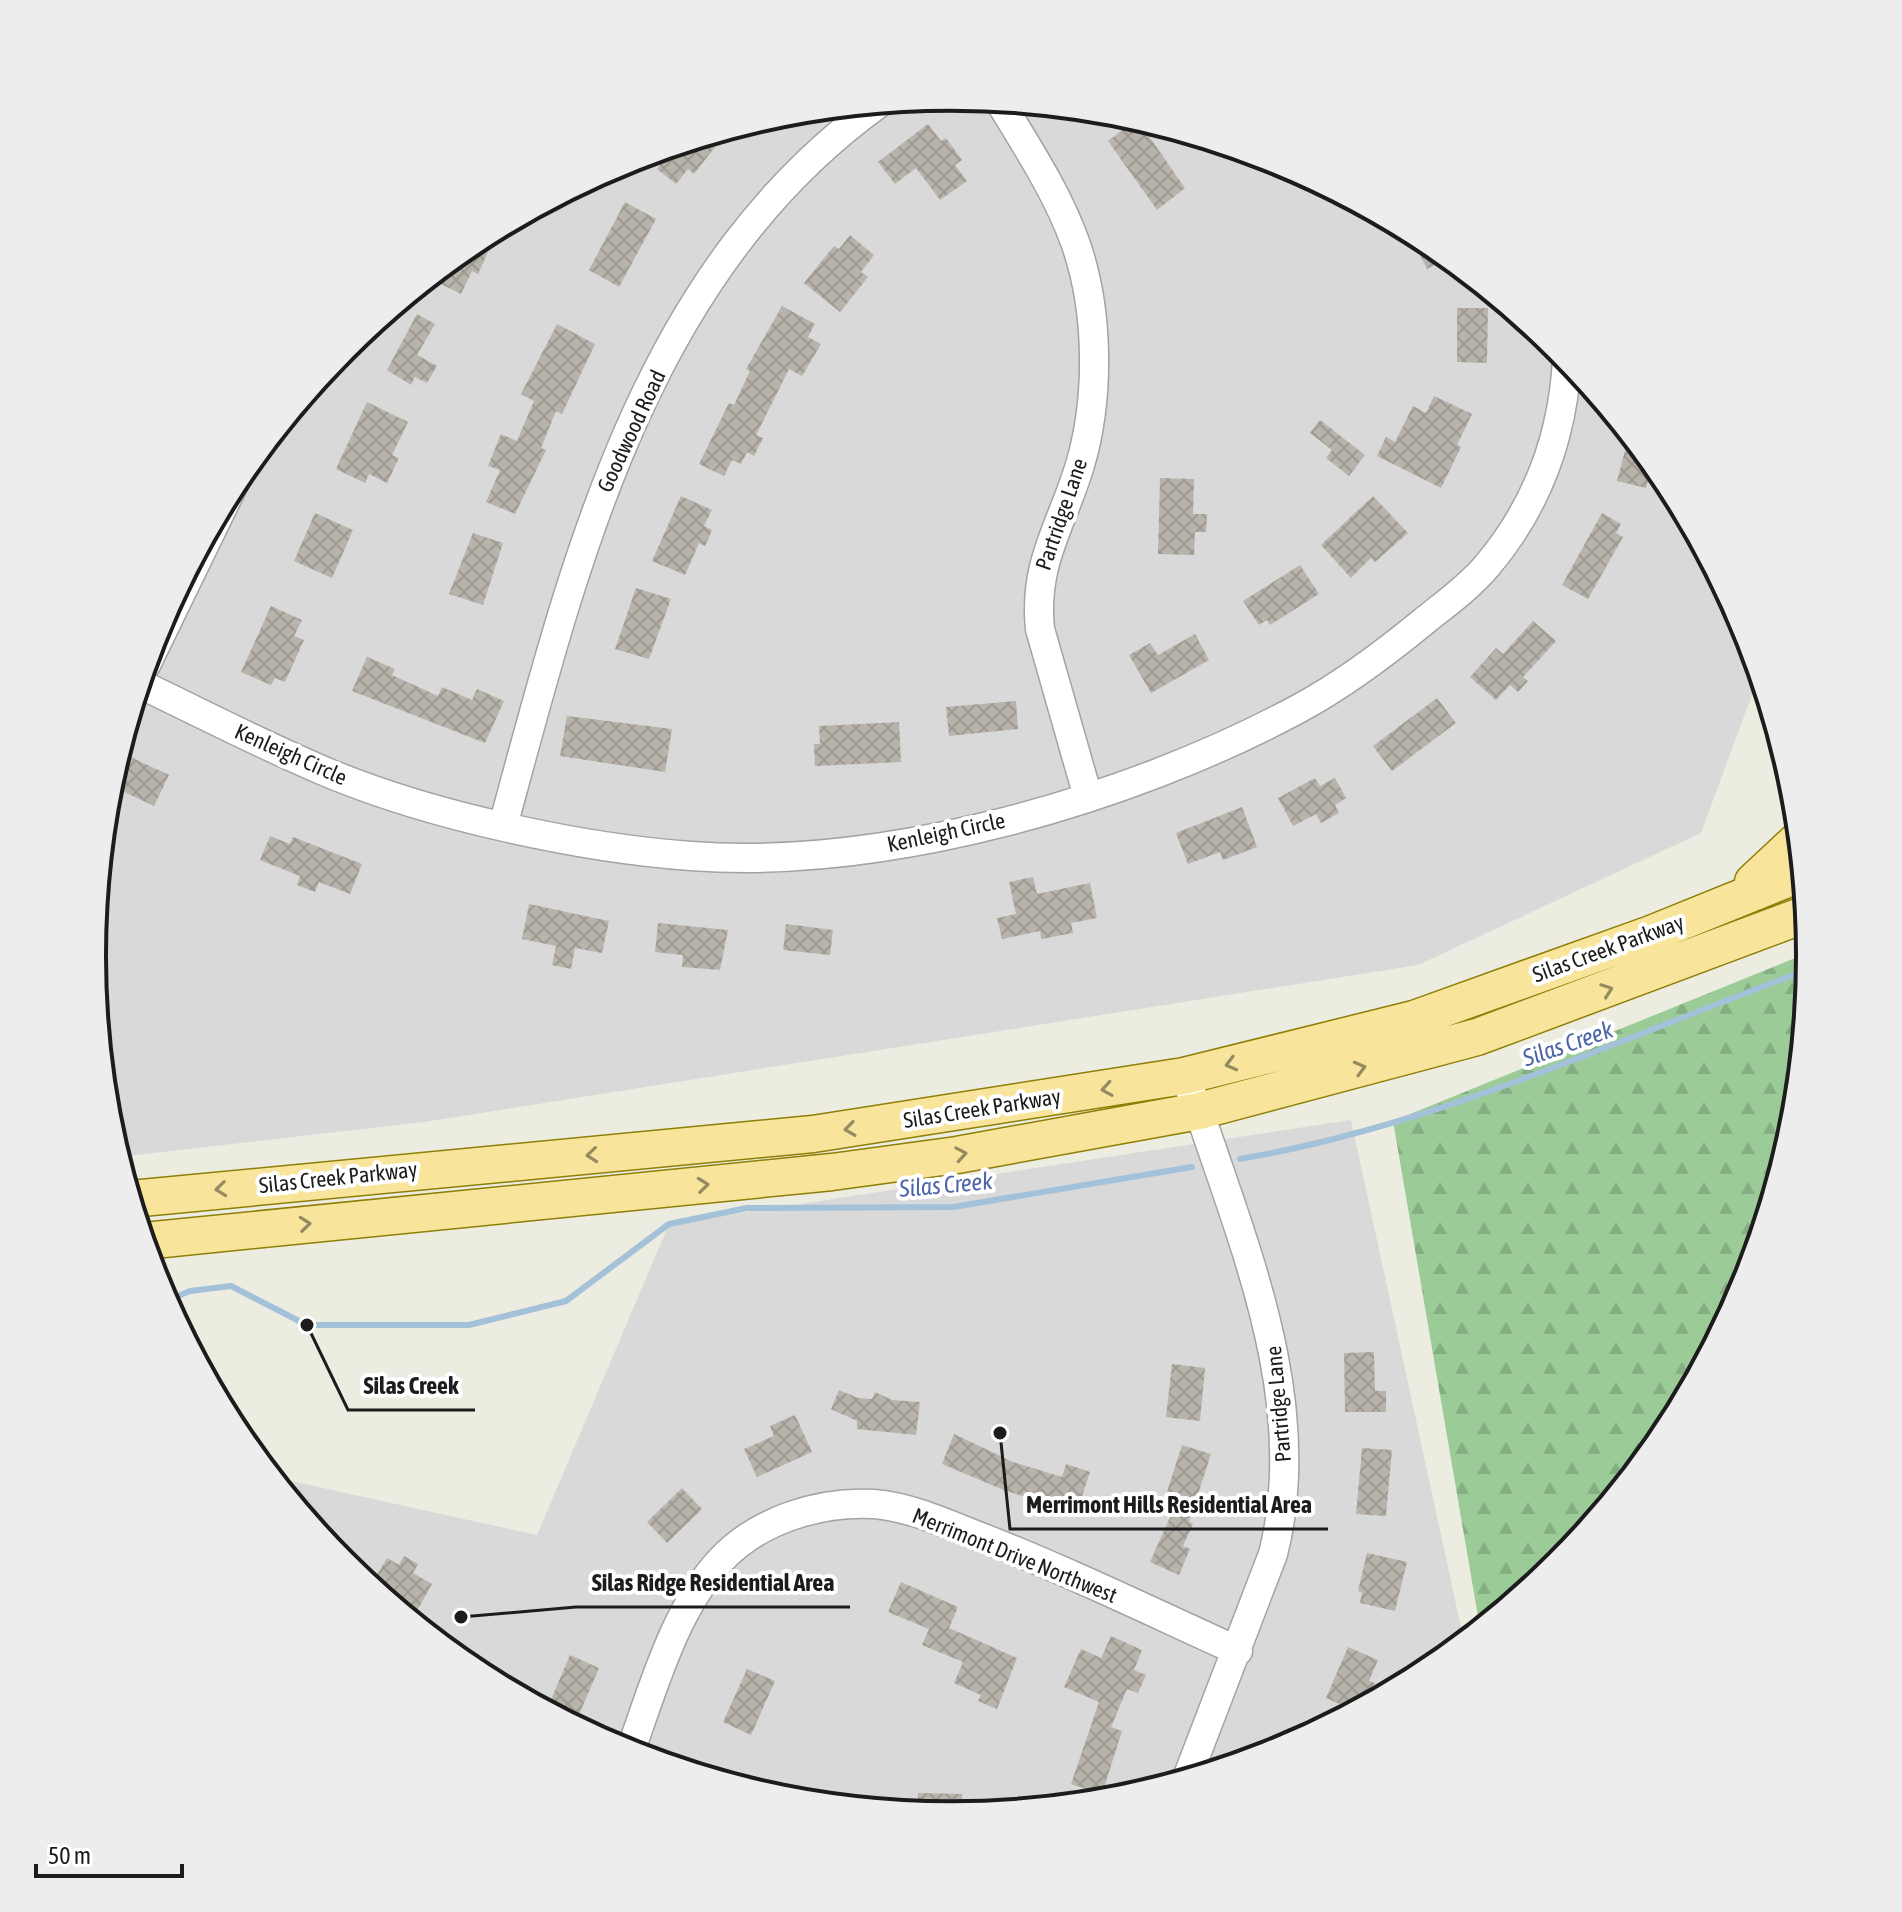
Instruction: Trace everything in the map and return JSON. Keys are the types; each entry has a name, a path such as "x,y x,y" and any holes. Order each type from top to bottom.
{"main road":[{"path":"1727,903 1789,851"},
{"name":"Silas Creek Parkway","path":"142,1198 813,1134 1184,1076 1414,1019 1591,957 1792,877"},
{"name":"Silas Creek Parkway","path":"155,1240 832,1172 957,1155 1199,1111 1477,1037 1795,918"}],"street":[{"name":"Partridge Lane","path":"1007,113 1035,160 1074,240 1085,274 1090,308 1093,362 1086,442 1046,553 1037,604 1040,629 1088,797"},
{"name":"Goodwood Road","path":"503,826 575,569 598,502 673,340 729,249 768,200 816,152 862,116"},
{"name":"Kenleigh Circle","path":"150,689 331,774 389,795 503,826 688,856 795,857 970,829 1088,797 1183,761 1301,708 1384,653 1466,587 1507,540 1546,470 1566,393 1566,377"},
{"name":"Partridge Lane","path":"1184,1076 1199,1111 1258,1288 1276,1360 1284,1484 1282,1520 1273,1554 1192,1765"},
{"name":"Merrimont Drive Northwest","path":"635,1740 677,1631 718,1563 761,1528 820,1509 875,1504 942,1522 1017,1551 1238,1651"}],"shaded area":[{"path":"951,111 1006,113 1116,127 1170,140 1274,175 1325,198 1374,224 1465,286 1549,358 1586,399 1654,487 1683,534 1709,582 1751,684 1753,692 1701,833 1418,965 424,1122 130,1156 113,1066 106,956 113,846 135,737 170,633 219,533 281,442 353,358 437,286 482,253 577,198 679,156 786,127 841,118"},
{"path":"1351,1120 1461,1629 1373,1688 1274,1737 1170,1772 1061,1794 951,1801 841,1794 786,1785 679,1756 577,1714 528,1688 437,1626 353,1554 290,1481 537,1535 669,1224"}],"green space":[{"path":"1796,958 1789,1066 1780,1121 1751,1228 1709,1330 1683,1379 1621,1470 1549,1554 1478,1616 1393,1121"}],"building":[{"path":"928,124 941,141 946,138 962,160 955,165 967,181 940,200 916,168 895,184 878,162"},
{"path":"1124,129 1148,135 1185,188 1157,210 1108,141"},
{"path":"715,147 694,174 688,169 676,184 657,169 662,162"},
{"path":"625,202 656,219 619,287 589,270"},
{"path":"850,235 874,255 861,272 868,277 840,312 804,283 834,246 839,249"},
{"path":"488,252 478,274 472,271 461,294 440,284 482,253"},
{"path":"1419,252 1436,264 1427,269"},
{"path":"782,306 815,324 808,337 821,344 802,376 789,369 756,435 763,438 754,456 747,452 741,464 732,460 724,476 699,464 729,403 734,405 750,371 746,369"},
{"path":"1457,308 1488,308 1487,363 1457,362"},
{"path":"417,314 435,324 417,355 437,366 427,383 415,377 411,385 387,370"},
{"path":"557,324 595,344 562,414 556,411 541,448 546,450 515,514 486,502 500,470 488,466 501,434 517,441 534,401 521,394"},
{"path":"1434,396 1472,414 1457,445 1461,447 1441,488 1377,456 1386,437 1395,442 1413,406 1426,413"},
{"path":"367,402 408,422 392,455 399,458 387,483 369,474 365,483 336,469"},
{"path":"1320,420 1365,455 1349,476 1326,458 1332,450 1310,433"},
{"path":"1626,448 1648,479 1646,488 1617,481"},
{"path":"1160,478 1194,479 1193,514 1207,514 1206,532 1195,532 1194,555 1158,554"},
{"path":"681,496 712,510 704,526 712,530 705,546 699,543 685,575 652,561"},
{"path":"1373,496 1408,533 1375,562 1371,558 1351,578 1321,545"},
{"path":"315,513 353,530 332,578 294,561"},
{"path":"1602,513 1621,524 1616,533 1623,537 1588,599 1562,585"},
{"path":"473,533 503,543 483,605 449,594"},
{"path":"1300,565 1319,594 1270,625 1267,620 1259,625 1243,601"},
{"path":"636,588 671,599 649,659 615,649"},
{"path":"271,606 302,620 294,636 304,640 285,682 275,678 271,685 241,672"},
{"path":"1533,621 1556,641 1523,677 1528,681 1518,692 1510,685 1496,700 1470,677 1496,648 1503,654"},
{"path":"1195,634 1209,660 1151,693 1129,655 1150,643 1158,655"},
{"path":"367,657 395,669 392,675 438,696 442,687 472,700 477,689 504,701 485,743 352,691"},
{"path":"1437,698 1456,723 1392,771 1373,746"},
{"path":"1016,701 1018,729 949,736 946,707"},
{"path":"567,716 672,729 665,772 560,756"},
{"path":"899,722 901,762 815,766 814,744 820,744 819,726"},
{"path":"130,757 169,775 154,806 122,791"},
{"path":"1315,778 1320,786 1335,778 1346,798 1335,805 1339,813 1321,823 1316,814 1293,826 1278,798"},
{"path":"1242,807 1257,847 1223,860 1220,852 1188,864 1176,833"},
{"path":"270,836 290,844 293,837 362,864 350,894 319,882 315,892 297,885 300,876 260,860"},
{"path":"1033,877 1037,894 1090,883 1097,918 1071,923 1073,933 1041,939 1040,931 1002,939 997,918 1016,914 1009,882"},
{"path":"529,904 609,921 602,953 575,948 571,969 552,965 556,946 522,939"},
{"path":"658,923 728,930 720,970 682,967 683,955 655,952"},
{"path":"786,924 833,930 830,955 783,950"},
{"path":"1374,1352 1375,1391 1386,1391 1386,1412 1345,1412 1344,1353"},
{"path":"1172,1364 1205,1368 1200,1421 1166,1417"},
{"path":"839,1390 858,1398 872,1399 875,1392 892,1400 920,1402 916,1435 857,1429 857,1421 831,1409"},
{"path":"795,1415 812,1452 757,1477 744,1449 774,1436 770,1426"},
{"path":"954,1434 1013,1462 1062,1477 1066,1464 1090,1472 1076,1514 1004,1490 942,1464"},
{"path":"1182,1445 1211,1454 1189,1522 1193,1524 1183,1546 1190,1549 1179,1575 1150,1562 1177,1502 1165,1498"},
{"path":"1362,1448 1392,1450 1386,1516 1356,1514"},
{"path":"682,1488 702,1509 667,1543 647,1522"},
{"path":"1367,1553 1407,1562 1395,1611 1360,1603 1362,1592 1358,1591"},
{"path":"404,1556 418,1564 413,1573 432,1584 417,1610 377,1575 387,1558 399,1565"},
{"path":"901,1582 958,1607 949,1628 1017,1658 997,1709 978,1701 981,1695 954,1683 963,1662 922,1645 929,1629 888,1612"},
{"path":"1111,1636 1142,1650 1134,1670 1146,1675 1138,1693 1127,1689 1111,1727 1122,1731 1104,1787 1088,1790 1071,1784 1099,1702 1064,1687 1081,1649 1101,1658"},
{"path":"1348,1647 1378,1660 1369,1681 1375,1683 1373,1688 1342,1705 1326,1698"},
{"path":"570,1655 599,1668 579,1715 551,1700"},
{"path":"747,1669 775,1681 751,1735 723,1722"},
{"path":"918,1793 962,1794 962,1801 918,1800"}],"waterway":[{"name":"Silas Creek","path":"1240,1159 1314,1144 1458,1102 1795,974"},
{"name":"Silas Creek","path":"178,1296 190,1291 231,1286 307,1325 469,1325 566,1301 669,1224 747,1208 953,1207 1192,1167"}],"place":[{"name":"Silas Creek","path":"307,1325"},
{"name":"Merrimont Hills Residential Area","path":"1000,1433"},
{"name":"Silas Ridge Residential Area","path":"461,1617"}]}
